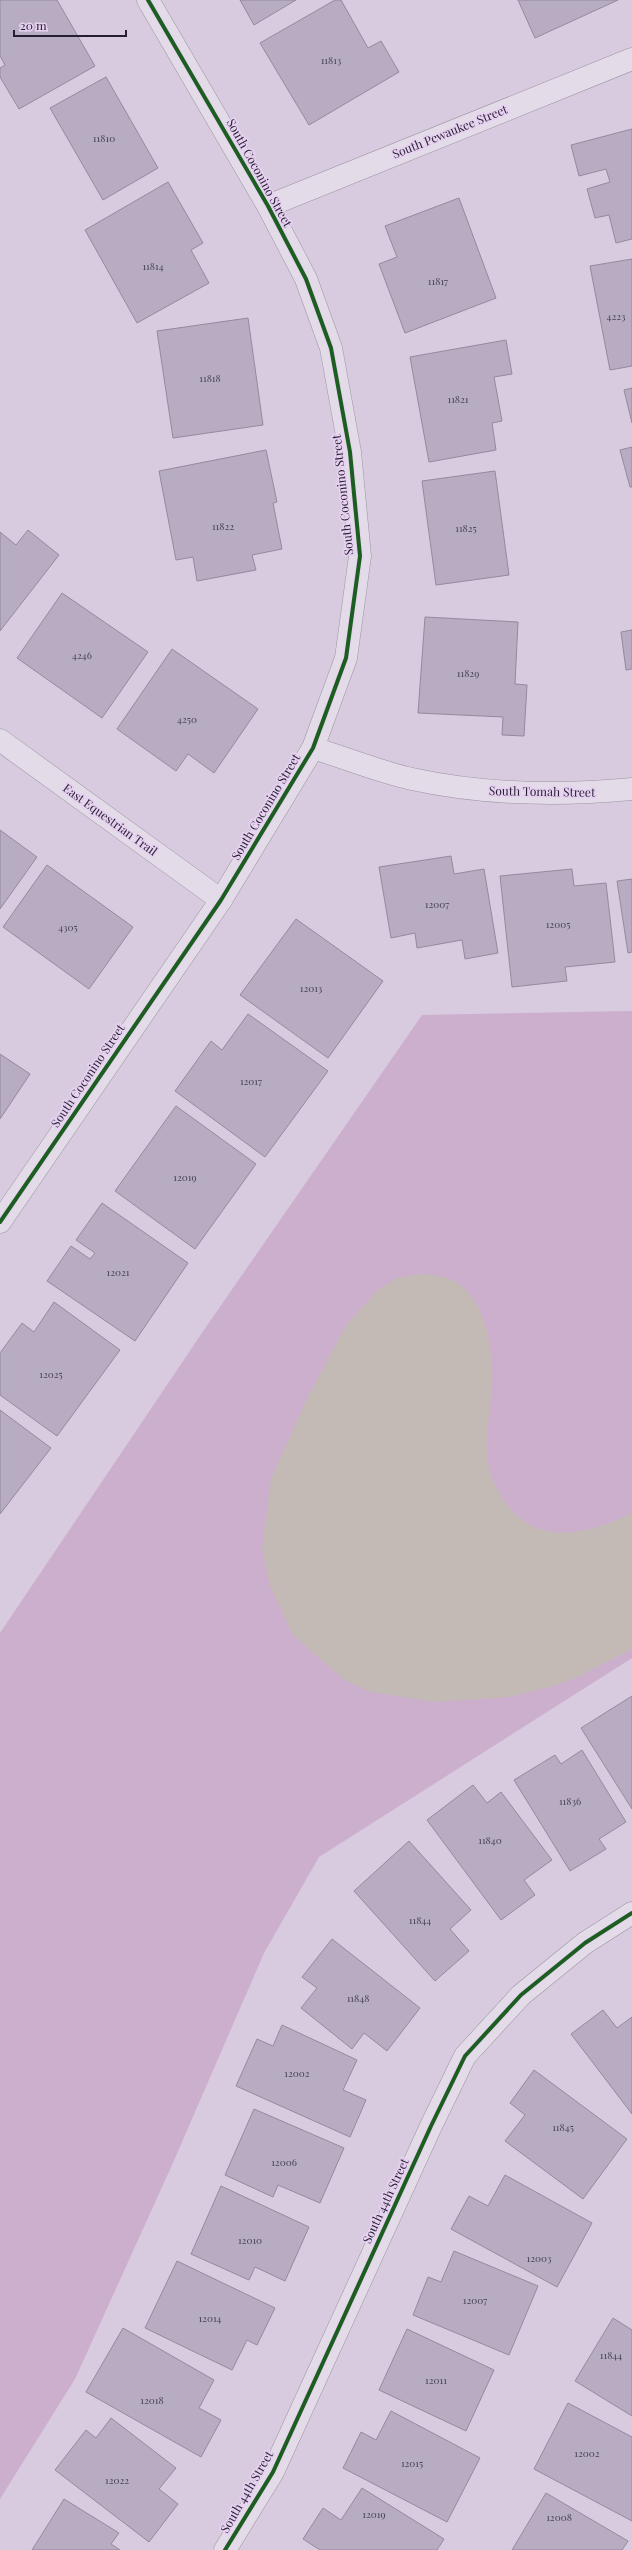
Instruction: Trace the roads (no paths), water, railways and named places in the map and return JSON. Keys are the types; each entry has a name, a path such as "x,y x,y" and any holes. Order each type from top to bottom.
{"street":[{"name":"South Coconino Street","path":"0,1222 220,900 313,748 346,658 360,556 350,452 331,348 306,279 268,206 148,0"},
{"name":"South Pewaukee Street","path":"268,206 632,59"},
{"name":"East Equestrian Trail","path":"0,740 220,900"},
{"name":"South Tomah Street","path":"313,748 410,779 495,793 580,794 632,789"},
{"name":"South 44th Street","path":"225,2550 273,2472 430,2126 465,2056 521,1995 585,1943 632,1913"}]}
